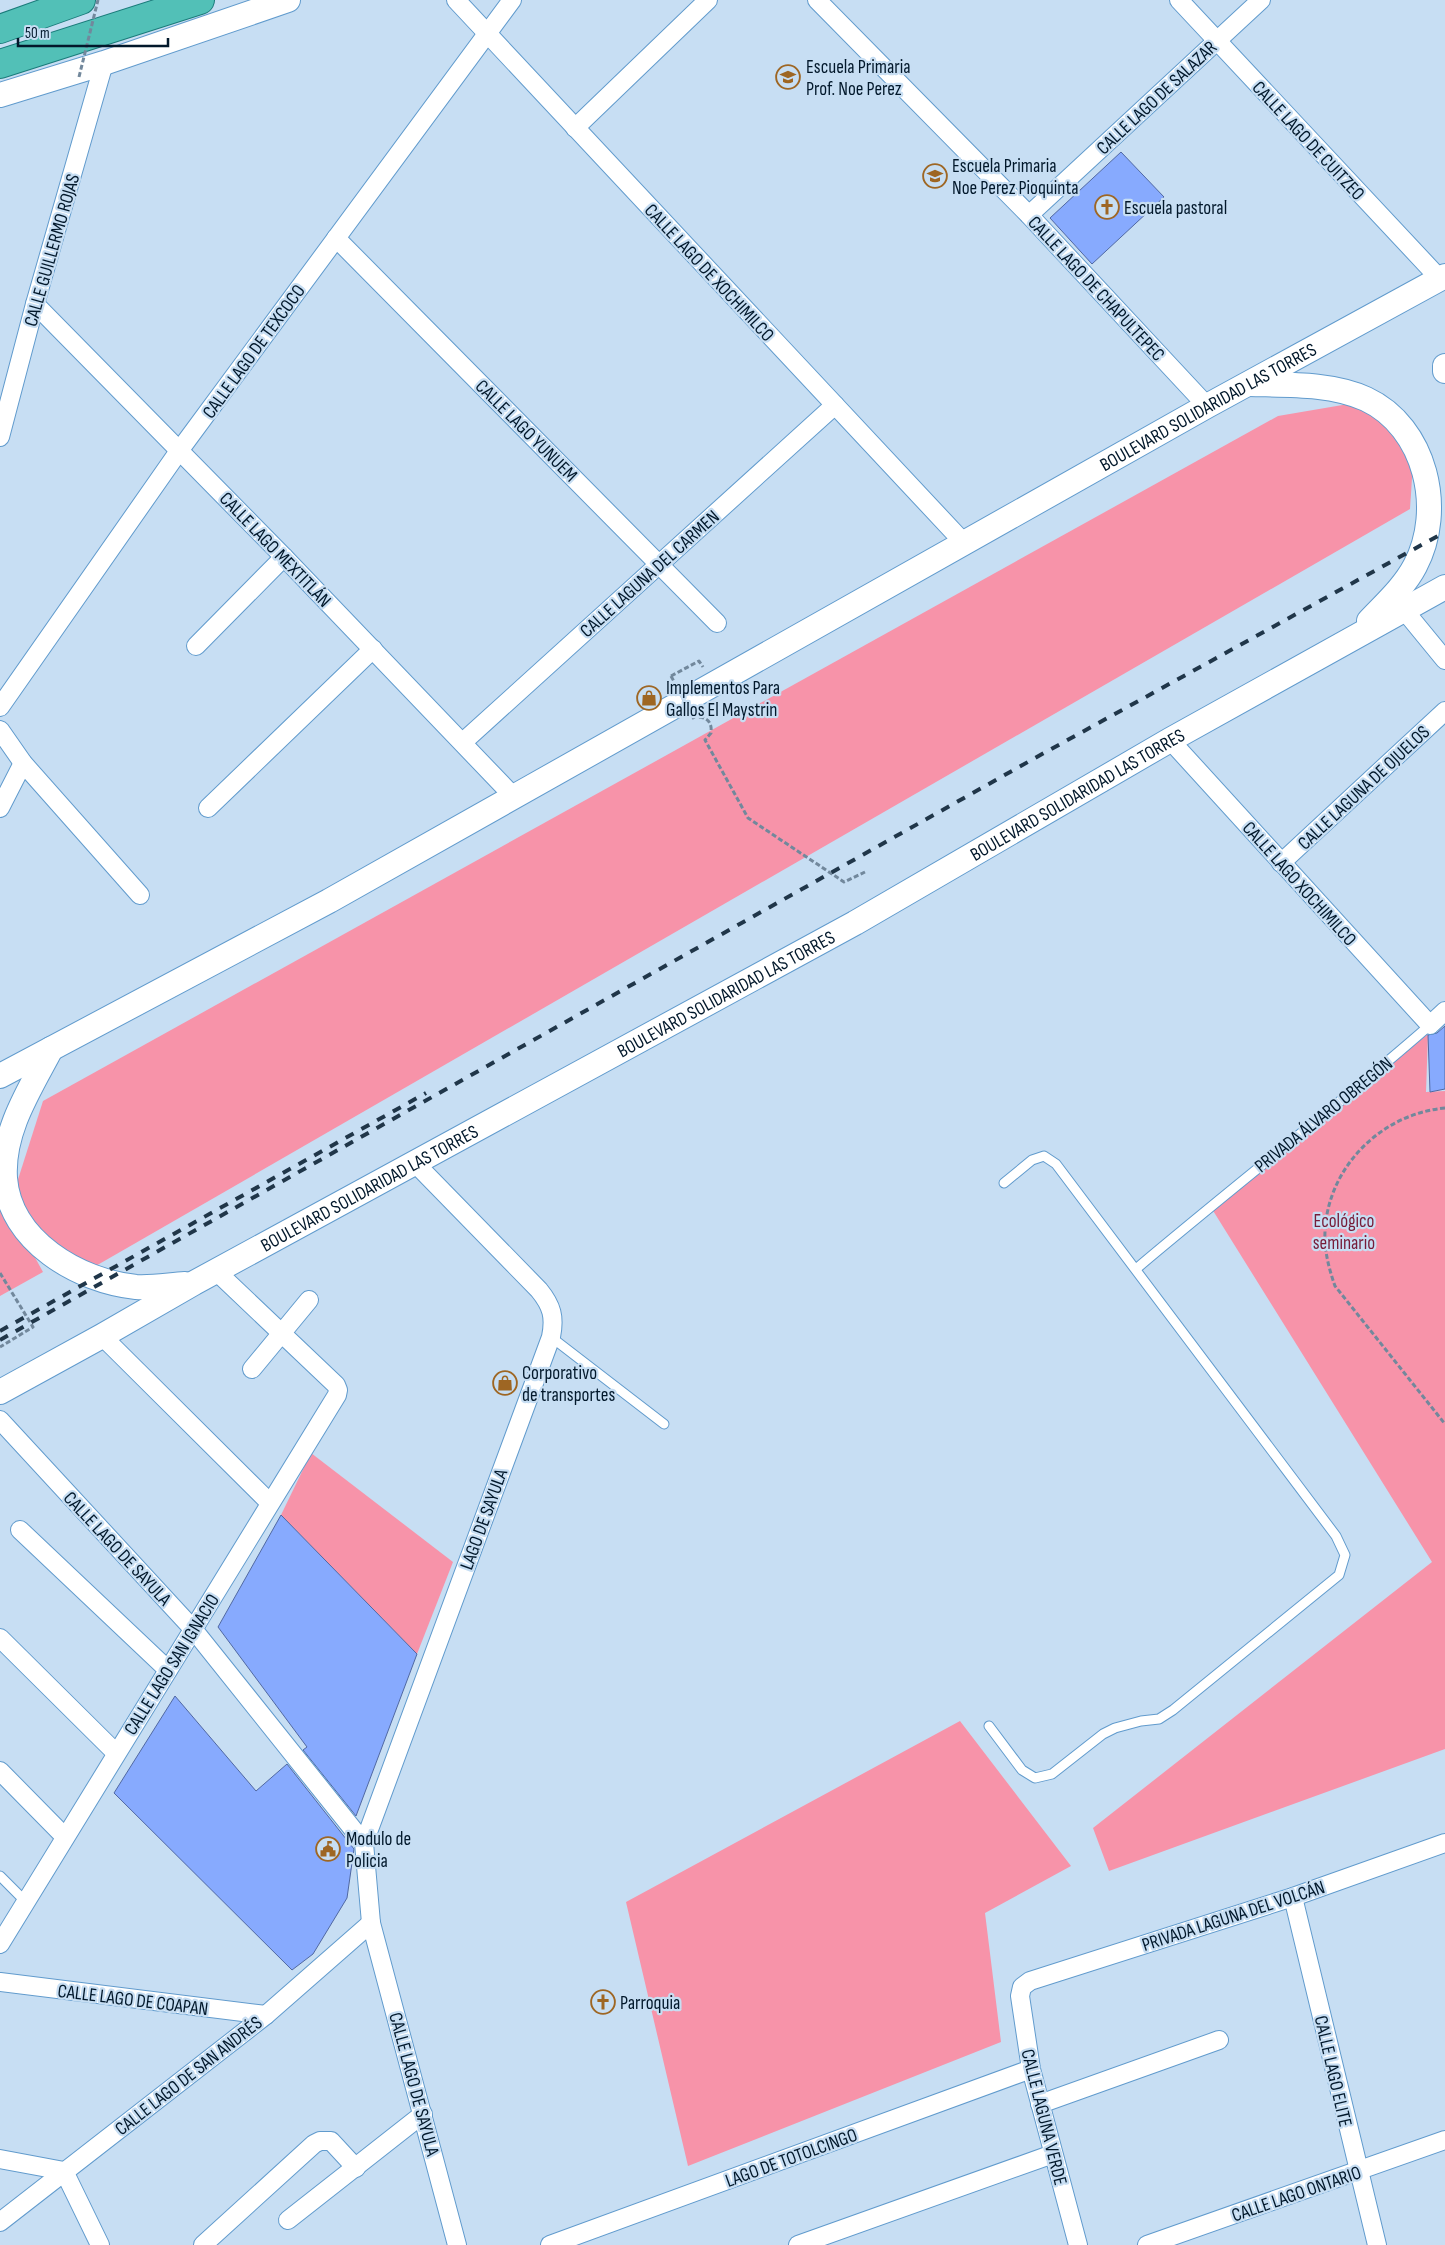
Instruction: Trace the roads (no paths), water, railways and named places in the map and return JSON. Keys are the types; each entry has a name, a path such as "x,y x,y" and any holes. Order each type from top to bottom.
{"highway":[{"path":"0,29 81,0"},
{"path":"0,64 200,0"}],"main road":[{"path":"0,95 104,63 288,0"},
{"name":"BOULEVARD SOLIDARIDAD LAS TORRES","path":"0,1076 329,901 1207,406 1442,278"},
{"path":"1445,366 1445,371"},
{"path":"1248,384 1338,390 1367,399 1388,414 1406,433 1422,464 1427,481 1430,516 1422,551 1406,582 1352,639"},
{"name":"BOULEVARD SOLIDARIDAD LAS TORRES","path":"0,1392 414,1162 855,923 1170,740 1445,587"},
{"path":"50,1050 21,1105 14,1123 6,1159 6,1178 9,1195 16,1213 26,1230 37,1244 52,1255 98,1278 136,1286 155,1287 194,1283"}],"street":[{"name":"CALLE LAGO DE XOCHIMILCO","path":"456,0 965,544"},
{"name":"CALLE LAGO DE TEXCOCO","path":"0,708 179,451 512,0"},
{"path":"575,128 708,0"},
{"name":"CALLE LAGO DE CHAPULTEPEC","path":"817,0 1028,216 1207,406"},
{"name":"CALLE LAGO DE CUITZEO","path":"1178,0 1442,278"},
{"name":"CALLE LAGO DE SALAZAR","path":"1028,216 1261,0"},
{"name":"CALLE GUILLERMO ROJAS","path":"0,437 35,304 104,63"},
{"name":"CALLE LAGO YUNUEM","path":"336,238 717,623"},
{"name":"CALLE LAGO MEXTITLÁN","path":"35,304 284,557 514,797"},
{"name":"CALLE LAGUNA DEL CARMEN","path":"463,742 835,405"},
{"path":"196,646 284,557"},
{"path":"1404,610 1445,660"},
{"path":"208,808 373,649"},
{"name":"CALLE LAGUNA DE OJUELOS","path":"1281,862 1445,711"},
{"path":"0,730 23,762 140,895"},
{"name":"CALLE LAGO XOCHIMILCO","path":"1170,740 1430,1025"},
{"path":"0,808 23,762"},
{"path":"1430,1025 1445,1012"},
{"name":"LAGO DE SAYULA","path":"372,1923 364,1843 551,1337 554,1316 547,1299 540,1290 414,1162"},
{"path":"216,1271 281,1333"},
{"path":"252,1369 309,1300"},
{"name":"CALLE LAGO SAN IGNACIO","path":"0,1944 338,1395 336,1385 281,1333"},
{"path":"102,1336 270,1503"},
{"name":"CALLE LAGO DE SAYULA","path":"0,1420 193,1629 364,1843"},
{"path":"20,1530 168,1670"},
{"path":"0,1638 116,1753"},
{"path":"0,1771 65,1837"},
{"name":"PRIVADA LAGUNA DEL VOLCÁN","path":"1022,1987 1030,1981 1293,1897 1445,1842"},
{"name":"CALLE LAGO ELITE","path":"1293,1897 1377,2245"},
{"name":"CALLE LAGO DE SAYULA","path":"372,1923 424,2114 457,2245"},
{"name":"CALLE LAGO DE SAN ANDRÉS","path":"0,2222 266,2015 372,1923"},
{"name":"CALLE LAGO DE COAPAN","path":"0,1982 266,2015"},
{"name":"CALLE LAGUNA VERDE","path":"1022,1987 1020,1996 1031,2068 1078,2245"},
{"path":"1040,2104 1220,2040"},
{"name":"LAGO DE TOTOLCINGO","path":"550,2245 1031,2068"},
{"path":"288,2220 424,2114"},
{"path":"204,2245 314,2144 327,2140 331,2141 356,2168"},
{"name":"CALLE LAGO ONTARIO","path":"1147,2245 1445,2140"},
{"path":"798,2245 1053,2154"},
{"path":"0,2159 64,2172 100,2245"}],"lane":[{"name":"PRIVADA ÁLVARO OBREGÓN","path":"1136,1269 1430,1025"},
{"path":"989,1726 1022,1770 1035,1778 1052,1774 1103,1734 1115,1728 1141,1721 1159,1719 1173,1710 1339,1575 1345,1555 1336,1536 1056,1164 1044,1156 1032,1160 1004,1183"},
{"path":"551,1337 664,1424"},
{"path":"0,1876 25,1901"}],"railway":[{"path":"0,1340 1035,758 1445,532"},
{"path":"0,1331 426,1093"}],"place":[{"name":"Escuela Primaria Prof. Noe Perez","path":"788,77"},
{"name":"Escuela Primaria Noe Perez Pioquinta","path":"935,176"},
{"name":"Escuela pastoral","path":"1107,207"},
{"name":"Implementos Para Gallos El Maystrin","path":"649,698"},
{"name":"Corporativo de transportes","path":"505,1383"},
{"name":"Modulo de Policia","path":"328,1849"},
{"name":"Parroquia","path":"603,2002"}],"park label":[{"name":"Ecológico seminario","path":"1344,1231"}]}
